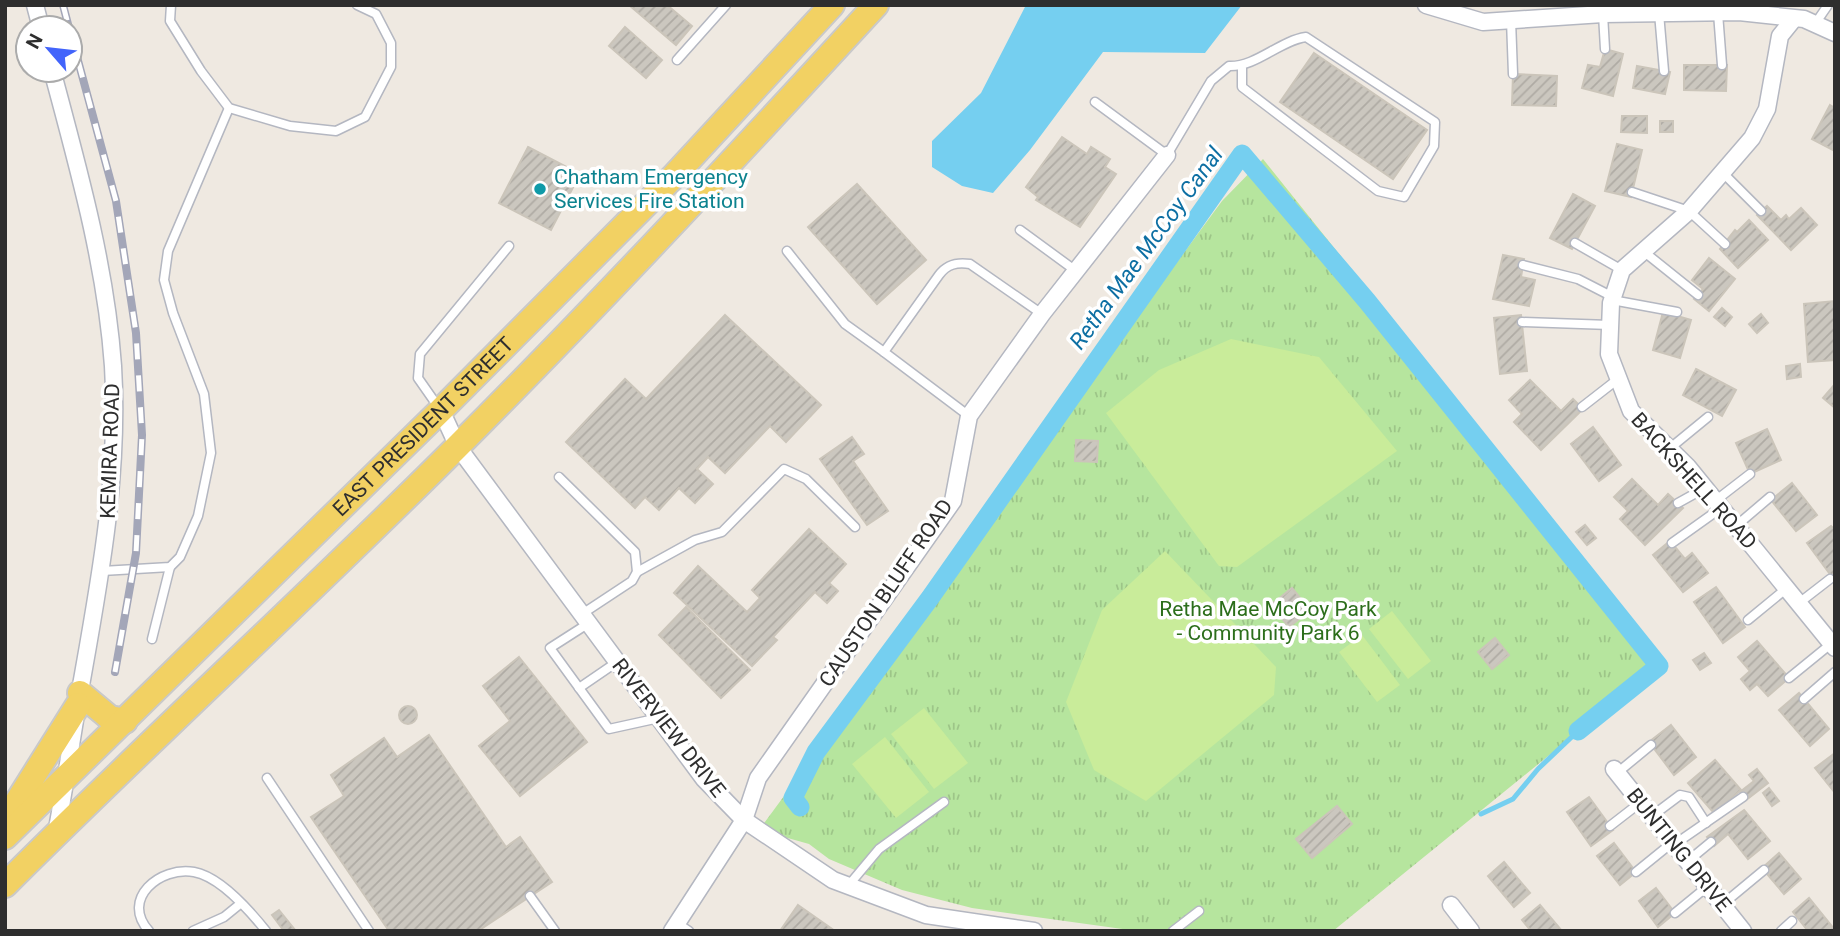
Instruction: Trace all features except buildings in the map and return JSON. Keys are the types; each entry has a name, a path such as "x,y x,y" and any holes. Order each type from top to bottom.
{"main road":[{"name":"EAST PRESIDENT STREET","path":"5,837 441,410 735,113 832,5"},
{"name":"EAST PRESIDENT STREET","path":"5,885 236,665 458,447 701,196 876,5"},
{"path":"5,821 79,699 110,718 125,720"}],"street":[{"path":"1426,5 1483,22 1691,9 1718,13 1772,11 1835,33"},
{"name":"BACKSHELL ROAD","path":"1793,20 1780,36 1767,109 1752,138 1689,211 1622,270 1613,299 1609,354 1630,411 1714,499 1833,646"},
{"name":"KEMIRA ROAD","path":"56,84 83,188 103,288 113,366 113,469 102,571 57,834"},
{"name":"CAUSTON BLUFF ROAD","path":"680,928 744,820 758,778 953,501 969,416 1042,313 1167,155"},
{"name":"RIVERVIEW DRIVE","path":"441,410 458,447 705,779 744,820 833,880 848,886 926,915 1034,931"},
{"name":"BUNTING DRIVE","path":"1615,771 1743,931"},
{"path":"1451,905 1471,931"}],"lane":[{"path":"172,5 170,22 201,71 229,108 290,126 336,131 365,117 391,67 391,43 376,14 357,5"},
{"path":"677,60 726,5"},
{"path":"1815,24 1828,5"},
{"path":"1659,13 1664,71"},
{"path":"1718,13 1722,65"},
{"path":"1603,14 1605,49"},
{"path":"1511,20 1513,74"},
{"path":"1095,102 1167,155 1212,81 1229,66 1242,66 1292,39 1306,37 1435,122 1434,146 1404,197 1378,191 1242,87 1242,66"},
{"path":"152,639 170,566 180,557 198,516 211,453 204,394 173,313 164,281 168,251 229,108"},
{"path":"1723,173 1761,211"},
{"path":"1632,192 1689,211 1725,244"},
{"path":"1020,230 1076,271"},
{"path":"1575,243 1622,270"},
{"path":"441,410 418,378 420,354 509,246"},
{"path":"786,251 845,324 969,416"},
{"path":"1643,251 1698,295"},
{"path":"884,352 943,268 957,262 970,264 1042,313"},
{"path":"1523,265 1578,279 1613,299 1678,312"},
{"path":"1522,322 1610,325"},
{"path":"1582,407 1618,379"},
{"path":"1669,449 1708,417"},
{"path":"659,718 608,729 550,648 632,581 637,572 695,540 722,532 784,469 806,479 855,527"},
{"path":"1672,544 1714,499 1750,474"},
{"path":"559,477 635,552 637,572"},
{"path":"1736,526 1770,497"},
{"path":"1678,503 1714,499"},
{"path":"102,571 170,566"},
{"path":"1799,603 1830,579"},
{"path":"1748,620 1787,588"},
{"path":"1789,678 1833,646"},
{"path":"579,688 617,662"},
{"path":"1804,699 1835,672"},
{"path":"1615,771 1651,745"},
{"path":"267,778 369,931"},
{"path":"1653,816 1680,795 1689,797 1706,823"},
{"path":"1636,872 1743,797"},
{"path":"848,886 879,849 944,802"},
{"path":"1610,826 1641,802"},
{"path":"1688,861 1711,842"},
{"path":"1723,904 1764,870"},
{"path":"149,931 139,912 140,902 149,885 161,876 193,872 205,876 240,904 266,931"},
{"path":"1675,913 1708,886"},
{"path":"530,897 555,931"},
{"path":"193,931 225,917 240,904"},
{"path":"1173,931 1199,911"},
{"path":"1781,931 1792,921"}],"green space":[{"name":"Retha Mae McCoy Park - Community Park 6","path":"1263,159 1665,661 1333,931 1137,931 972,908 902,890 829,859 809,844 759,830 1222,201"},
{"path":"1231,339 1319,357 1397,451 1237,567 1219,566 1106,413 1159,370"},
{"path":"1165,551 1276,667 1274,695 1146,801 1094,770 1066,702 1102,610"},
{"path":"1392,611 1431,661 1408,679 1369,629"},
{"path":"1362,635 1400,685 1377,702 1339,652"},
{"path":"924,708 968,763 934,789 891,734"},
{"path":"885,737 929,792 896,818 852,764"}],"water":[{"path":"1026,5 1242,5 1205,53 1103,52 1030,150 993,193 962,186 932,167 932,141 981,93"}],"waterway":[{"name":"Retha Mae McCoy Canal","path":"800,807 793,798 816,752 930,598 1242,154 1367,301 1659,666 1578,731"},
{"path":"1481,814 1513,799 1538,769 1578,731"}],"railway":[{"path":"63,5 65,14"},
{"path":"84,83 116,201 136,333 142,435 136,553 115,672"}],"place":[{"name":"Chatham Emergency Services Fire Station","path":"540,189"}]}
